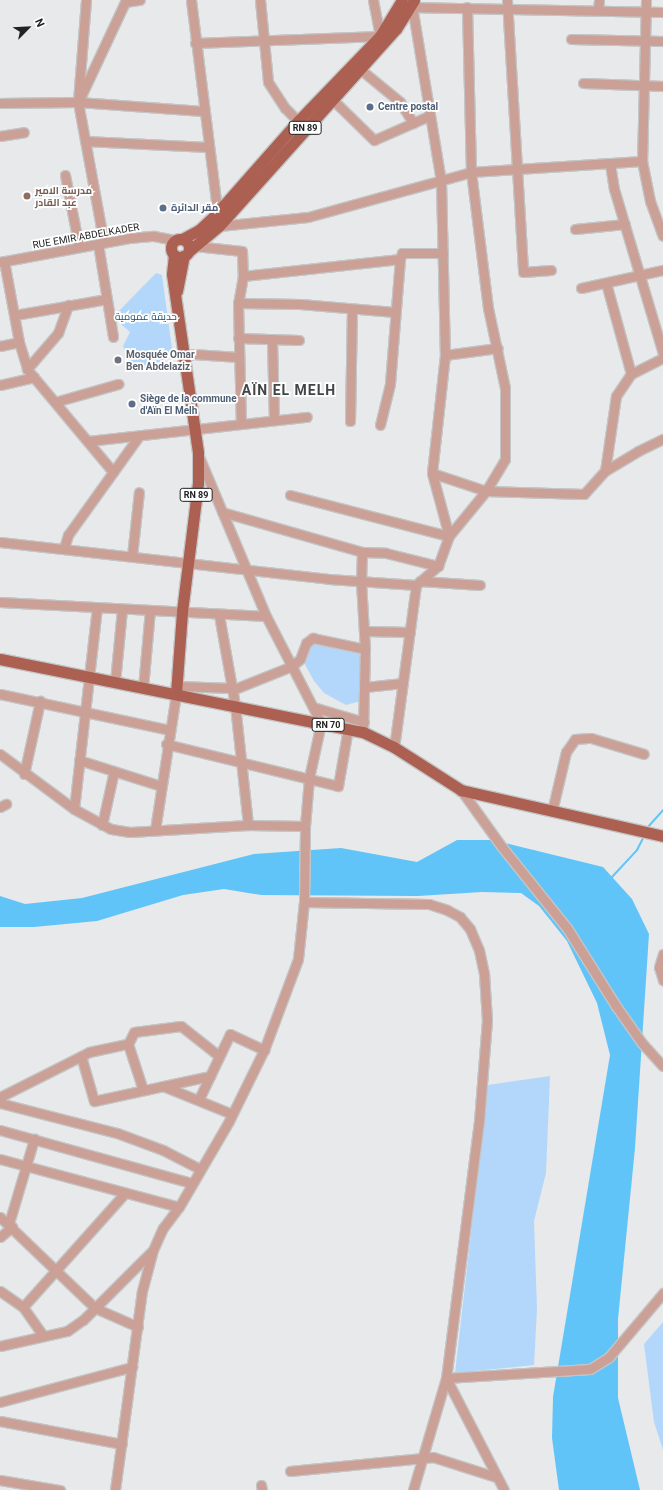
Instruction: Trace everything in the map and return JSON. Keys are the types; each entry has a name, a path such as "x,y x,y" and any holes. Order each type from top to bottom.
{"main road":[{"name":"RN 89","path":"179,239 200,230 217,213 302,124 380,36 407,3"},
{"name":"RN 89","path":"176,690 187,562 198,483 198,453 182,358 176,296 172,274 185,252 219,226 302,124 332,99 396,29 407,3"},
{"path":"179,239 189,245 185,252 171,249 179,239"},
{"name":"RN 70","path":"0,658 143,688 176,690 321,724 348,728 364,727 461,790 662,836"}],"street":[{"path":"86,0 78,102 101,243 113,337"},
{"path":"78,102 126,1 140,0"},
{"path":"191,0 203,111 219,226 308,218 471,172 642,161"},
{"path":"260,0 268,82 275,96 302,124"},
{"path":"195,43 380,36 373,0"},
{"path":"598,10 599,0"},
{"path":"646,0 642,161 650,200 663,236"},
{"path":"449,536 432,474 445,355 441,181 407,3 466,7 506,4 598,10 663,12"},
{"path":"506,4 523,272 551,270"},
{"path":"394,747 418,583 438,566 449,536 486,491 505,459 505,388 498,348 488,308 471,172 466,7"},
{"path":"571,39 663,41"},
{"path":"360,68 400,102 413,123"},
{"path":"583,83 663,86"},
{"path":"332,99 374,140 429,116"},
{"path":"0,103 78,102 203,111"},
{"path":"0,136 24,132"},
{"path":"85,141 208,147"},
{"path":"610,164 614,189 661,341 663,353"},
{"path":"65,175 80,247"},
{"path":"575,229 625,224"},
{"name":"RUE EMIR ABDELKADER","path":"2,262 101,243 154,236 179,239"},
{"path":"185,252 242,251 243,276 238,303 238,357 241,424"},
{"path":"380,425 390,384 395,312 400,259 402,253 442,253"},
{"path":"243,276 400,259"},
{"path":"2,262 15,315 19,342 27,369 113,472"},
{"path":"581,288 663,270"},
{"path":"606,282 631,374"},
{"path":"15,315 107,299"},
{"path":"238,303 300,304 352,310 395,312"},
{"path":"27,369 58,333 68,305"},
{"path":"350,421 352,310"},
{"path":"238,338 299,340"},
{"path":"272,339 274,420"},
{"path":"0,346 19,342"},
{"path":"445,355 498,348"},
{"path":"182,358 193,354 238,357"},
{"path":"605,471 616,396 631,374 663,358"},
{"path":"0,385 34,377"},
{"path":"55,402 118,384"},
{"path":"88,441 307,417"},
{"path":"64,548 68,535 139,436"},
{"path":"432,474 486,491 584,494 605,471 638,451 663,439"},
{"path":"115,1490 146,1272 153,1250 163,1228 179,1207 191,1182 232,1114 264,1050 298,959 304,900 305,826 309,778 321,724 266,616 198,453"},
{"path":"132,556 139,492"},
{"path":"290,495 449,536"},
{"path":"222,512 362,552 386,553 438,566"},
{"path":"0,542 360,582 480,585"},
{"path":"313,707 364,727 365,632 360,582 362,552"},
{"path":"0,602 219,615 266,616"},
{"path":"74,809 84,711 97,608"},
{"path":"115,682 122,609"},
{"path":"143,688 150,610"},
{"path":"219,615 235,705 248,825"},
{"path":"365,632 410,632"},
{"path":"155,830 166,744 176,690 232,689 292,666 300,659 306,643 313,638 365,649"},
{"path":"364,687 403,683"},
{"path":"0,694 40,701 169,730"},
{"path":"24,774 40,701"},
{"path":"166,744 338,786 348,728"},
{"path":"552,811 566,752 575,739 591,738 644,754"},
{"path":"0,754 24,774 74,809 111,829 130,832 248,825 305,826"},
{"path":"79,760 161,786"},
{"path":"102,825 114,772"},
{"path":"461,790 502,847 567,928 616,1006 642,1043 663,1066"},
{"path":"304,900 429,904 460,917 470,929 479,950 484,974 487,1020 479,1121 446,1378 424,1457 413,1490"},
{"path":"663,954 659,967 663,980"},
{"path":"143,1090 128,1044 134,1032 181,1026 219,1056"},
{"path":"199,1099 230,1034 264,1050"},
{"path":"0,1098 82,1056 128,1044"},
{"path":"82,1056 94,1101 210,1076"},
{"path":"163,1086 199,1099 232,1114"},
{"path":"0,1103 117,1133 163,1150 200,1169"},
{"path":"0,1130 191,1182"},
{"path":"0,1237 10,1225 28,1166 34,1140"},
{"path":"0,1159 124,1194 179,1207"},
{"path":"23,1307 55,1269 124,1194"},
{"path":"0,1217 96,1308 138,1327"},
{"path":"0,1346 67,1331 83,1320 96,1308 153,1250"},
{"path":"0,1291 23,1307 43,1336"},
{"path":"446,1378 590,1369 609,1357 663,1293"},
{"path":"0,1402 132,1368"},
{"path":"446,1378 496,1478 504,1490"},
{"path":"0,1421 122,1444"},
{"path":"290,1471 433,1457 496,1478"},
{"path":"0,1480 60,1490"}],"green space":[{"name":"حديقة عمومية","path":"156,273 162,275 173,356 134,372 123,346 130,332 113,317"},
{"path":"315,639 361,652 361,701 346,705 324,693 314,681 303,661 309,643"},
{"path":"550,1076 546,1173 534,1221 537,1309 534,1365 455,1373 488,1085"},
{"path":"663,1322 663,1450 654,1422 644,1344"}],"water":[{"path":"457,840 493,840 603,867 632,899 649,934 635,1148 618,1319 618,1398 640,1490 559,1490 552,1438 553,1397 610,1055 597,1003 567,941 539,906 521,893 482,892 418,896 261,895 224,889 183,895 97,921 34,927 0,927 0,896 25,904 82,898 254,854 341,848 417,862"}],"waterway":[{"path":"647,828 663,810"},
{"path":"612,877 637,850 644,836"}],"place":[{"name":"Centre postal","path":"370,107"},
{"name":"مدرسة الامير عبد القادر","path":"27,196"},
{"name":"مقر الدائرة","path":"163,208"},
{"name":"Mosquée Omar Ben Abdelaziz","path":"118,360"},
{"name":"Siège de la commune d'Aïn El Melh","path":"132,404"}],"district":[{"name":"AÏN EL MELH","path":"289,390"}]}
